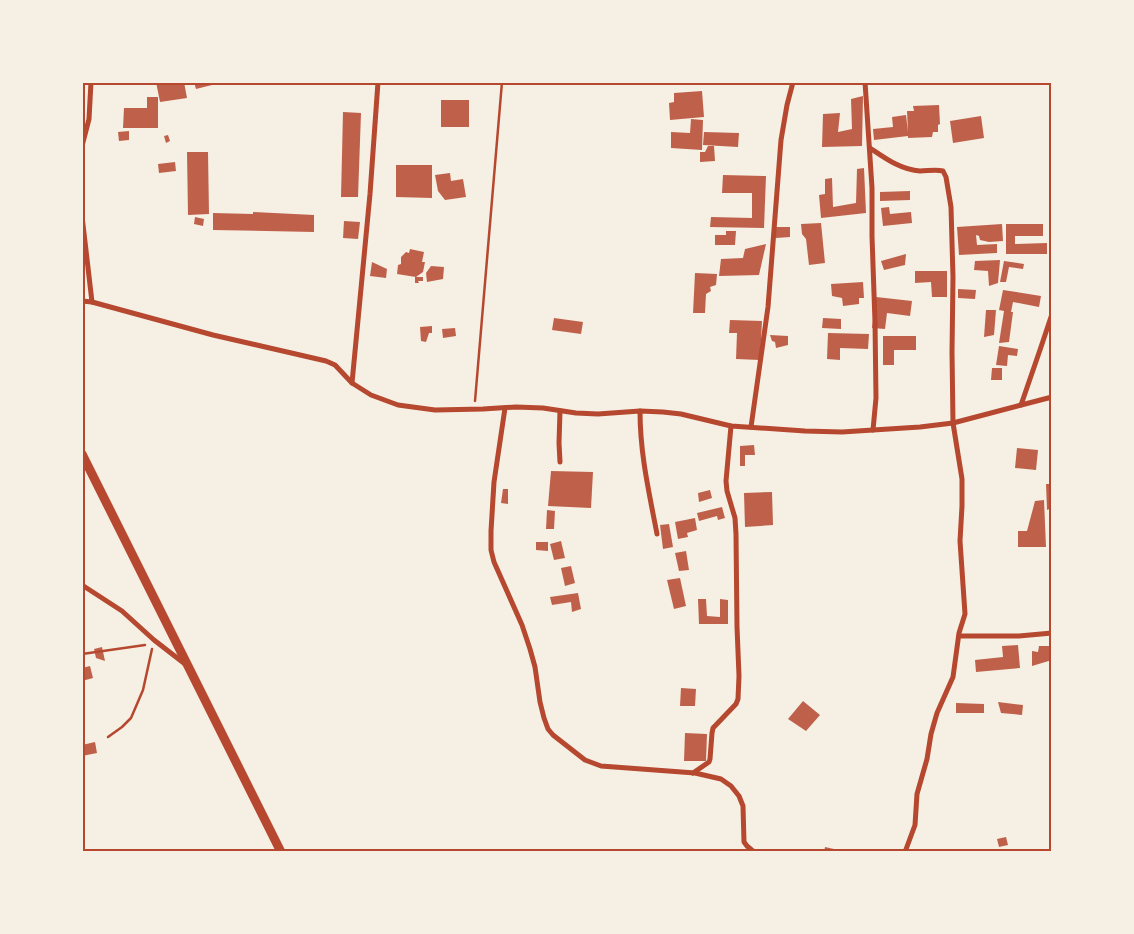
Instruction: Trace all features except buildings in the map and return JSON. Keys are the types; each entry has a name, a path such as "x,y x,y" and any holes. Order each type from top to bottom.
{"street":[{"path":"82,146 89,119 91,82"},
{"path":"352,383 370,194 378,82"},
{"path":"751,427 768,307 781,140 793,82"},
{"path":"865,82 872,188 876,398 873,430"},
{"path":"870,148 886,159 907,168 920,171 943,171 945,173 951,207 954,277 953,423 962,479 960,541 965,614 959,636 953,677 937,714 931,734 927,759 916,794 915,825 905,852"},
{"path":"82,216 92,302"},
{"path":"82,301 92,302 213,335 326,361 335,365 352,383 371,396 398,405 435,410 534,408 598,414 640,411 682,414 731,426 842,432 953,423 1052,397"},
{"path":"1022,404 1052,314"},
{"path":"505,408 494,482 491,550 494,562 528,641 535,668 540,702 548,729 586,760 602,766 693,773 721,779 731,786 739,796 743,806 744,842 754,852"},
{"path":"560,411 560,462"},
{"path":"640,411 640,434 646,484 657,534"},
{"path":"693,773 709,762 713,728 736,704 738,699 736,534 735,518 726,482 731,426"},
{"path":"82,454 281,852"},
{"path":"82,585 122,611 153,642 189,667"},
{"path":"959,636 1019,636 1052,633"}],"path":[{"path":"474,410 502,82"},
{"path":"82,654 153,642 143,690 131,718 108,737"}]}
